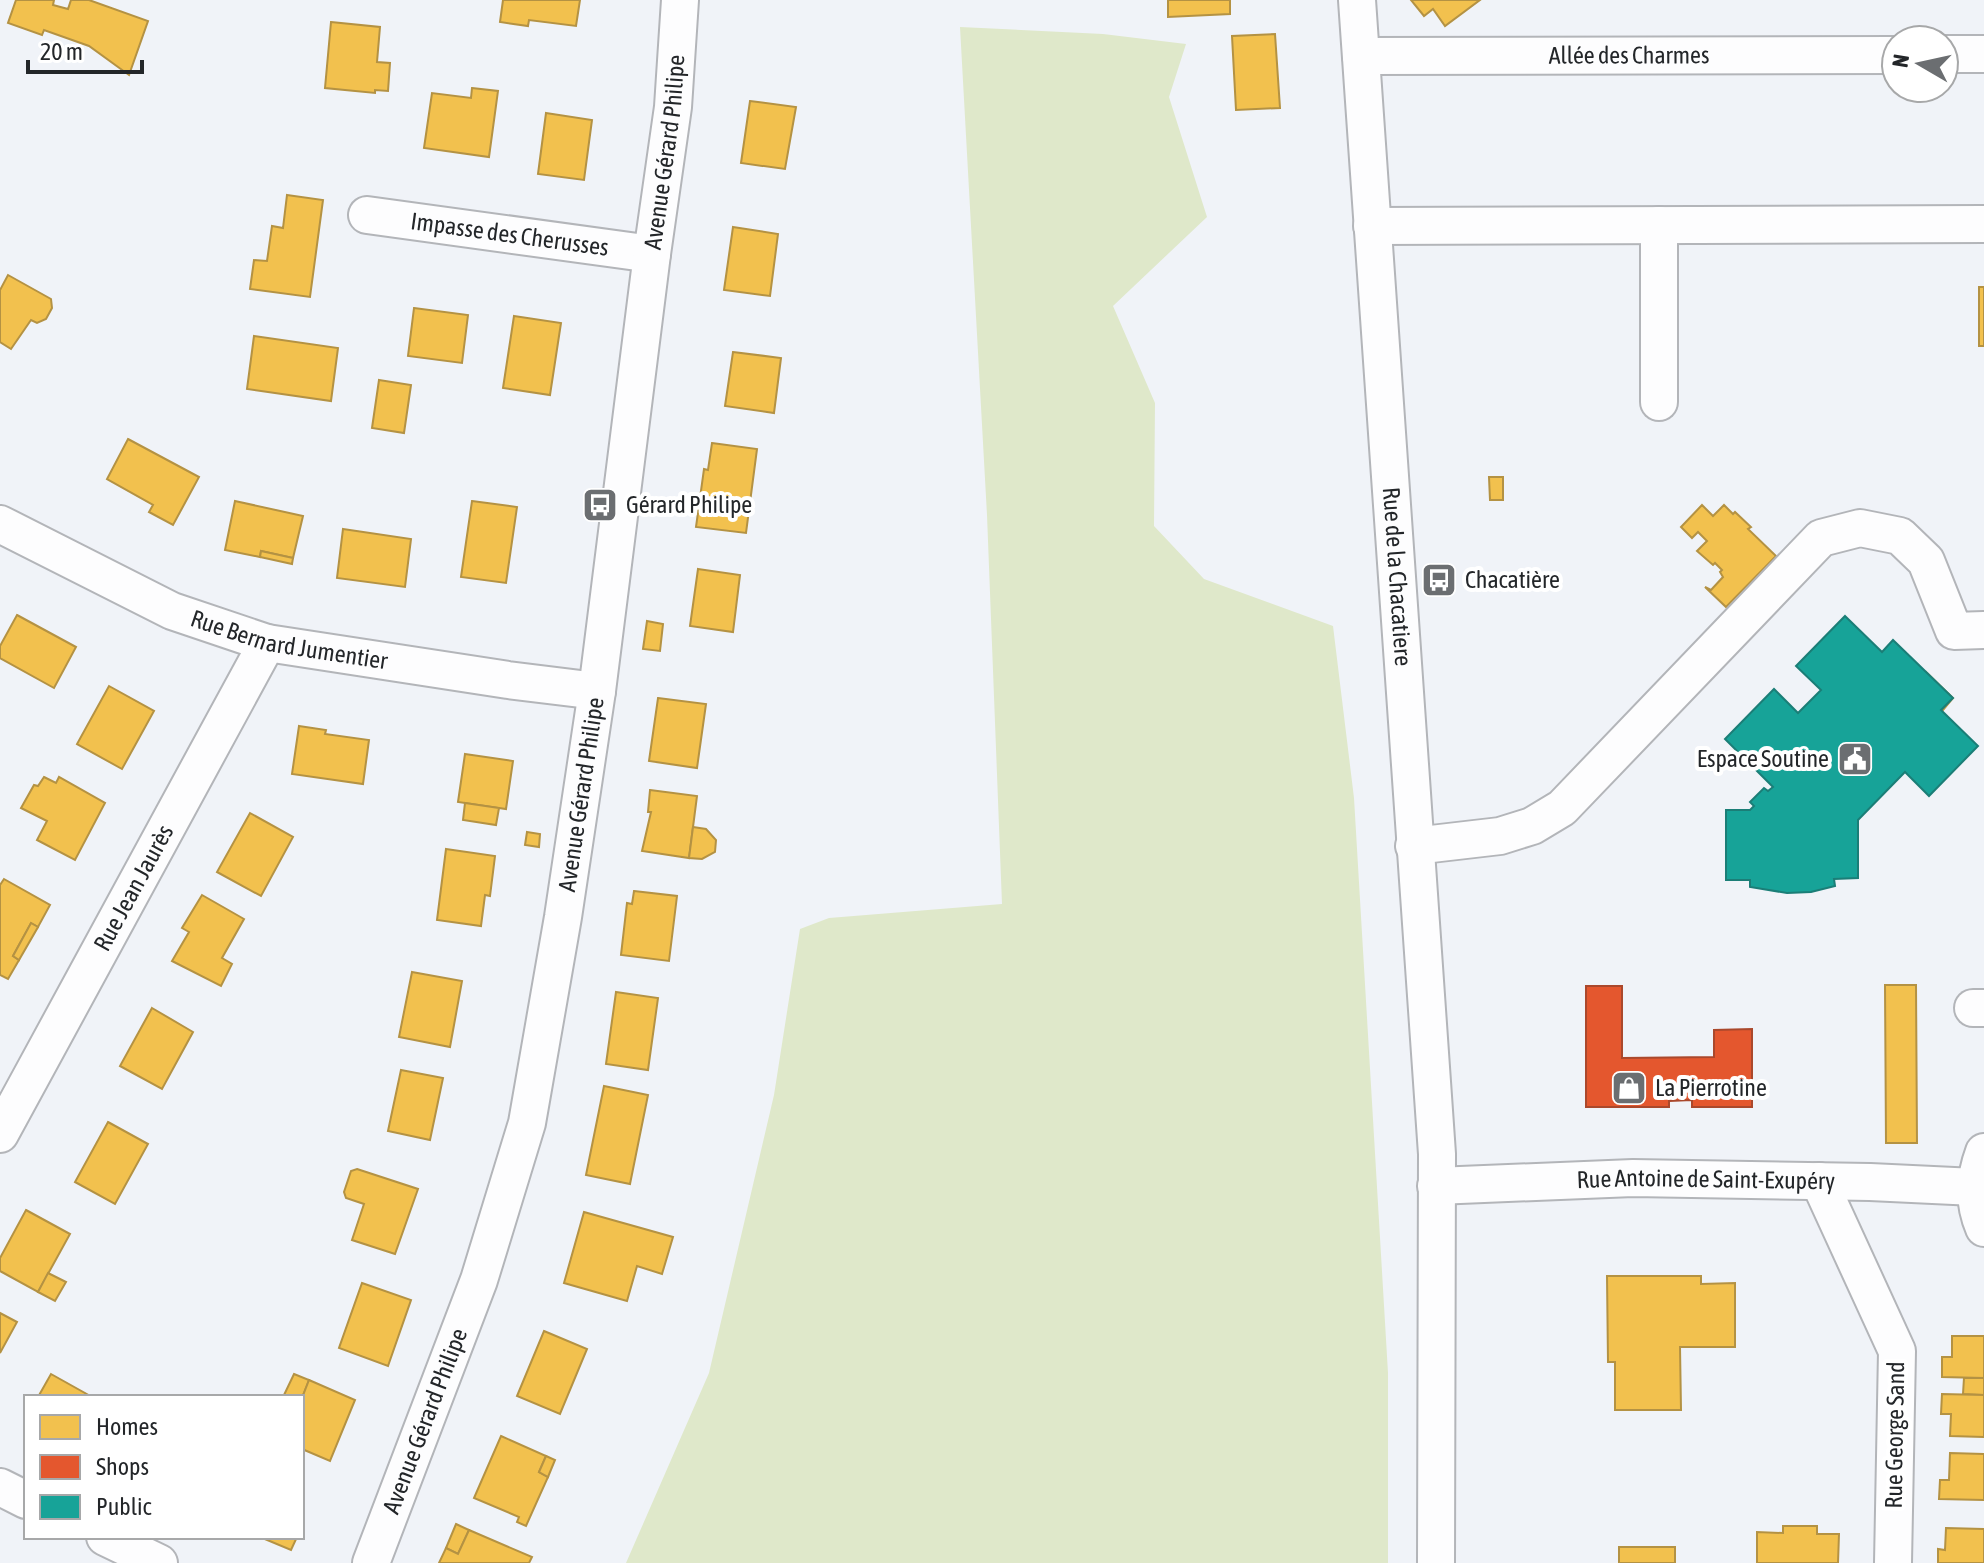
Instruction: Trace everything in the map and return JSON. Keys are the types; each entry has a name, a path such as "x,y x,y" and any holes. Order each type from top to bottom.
{"street":[{"name":"Avenue Gérard Philipe","path":"371,1563 479,1280 527,1123 563,917 597,691 673,107 680,0"},
{"name":"Rue de la Chacatiere","path":"1357,0 1436,1170 1436,1563"},
{"path":"1960,54 1984,54"},
{"name":"Allée des Charmes","path":"1361,56 1880,55"},
{"name":"Impasse des Cherusses","path":"367,215 652,254"},
{"path":"1372,226 1984,224"},
{"path":"1659,225 1659,402"},
{"name":"Rue Bernard Jumentier","path":"0,524 172,611 267,643 597,691"},
{"path":"1414,846 1500,836 1532,826 1562,808 1821,538 1860,528 1900,536 1926,561 1954,631 1984,630"},
{"name":"Rue Jean Jaurès","path":"0,1134 267,643"},
{"path":"1984,1152 1975,1187 1977,1210 1984,1228"},
{"name":"Rue Antoine de Saint-Exupéry","path":"1436,1170 1975,1187"},
{"name":"Rue George Sand","path":"1819,1181 1897,1351 1893,1563"},
{"path":"0,1487 24,1499"},
{"path":"109,1539 159,1563"}],"green space":[{"path":"960,27 1103,34 1186,44 1169,97 1207,217 1113,306 1155,403 1154,526 1204,579 1333,626 1354,798 1388,1373 1388,1563 626,1563 709,1373 774,1095 800,929 829,918 1002,904 987,515"}],"building: Homes":[{"path":"16,0 54,0 53,5 68,9 71,0 89,0 148,21 129,75 89,46 44,30 42,35 8,23"},
{"path":"503,0 580,0 576,26 529,20 528,26 500,22"},
{"path":"1168,0 1230,0 1230,14 1168,17"},
{"path":"1411,0 1480,0 1445,26 1433,9 1424,16"},
{"path":"331,22 380,27 377,62 390,63 388,91 375,90 375,93 325,88"},
{"path":"1275,34 1280,108 1236,110 1232,36"},
{"path":"472,88 498,91 489,157 424,148 432,93 471,98"},
{"path":"750,101 796,107 785,169 741,163"},
{"path":"546,113 592,120 584,180 538,174"},
{"path":"287,195 323,200 310,297 250,289 254,260 267,261 272,226 283,228"},
{"path":"733,227 778,234 770,296 724,290"},
{"path":"8,275 51,299 52,308 46,319 37,323 31,320 11,349 0,342 0,290"},
{"path":"1979,287 1984,287 1984,346 1979,346"},
{"path":"414,308 468,315 462,363 408,356"},
{"path":"514,316 561,323 550,395 503,388"},
{"path":"254,336 338,348 331,401 247,389"},
{"path":"733,352 781,358 774,413 725,406"},
{"path":"379,380 411,385 404,433 372,428"},
{"path":"128,439 199,477 173,525 149,512 153,505 107,479"},
{"path":"712,443 757,449 746,533 696,527 704,469 708,470"},
{"path":"1489,477 1503,477 1503,500 1490,500"},
{"path":"235,501 303,516 293,558 261,551 260,557 225,550"},
{"path":"472,501 517,507 506,583 461,577"},
{"path":"1702,505 1713,516 1724,505 1733,514 1735,512 1776,556 1726,607 1705,587 1711,590 1723,577 1722,570 1715,563 1713,565 1697,551 1707,541 1698,532 1692,538 1681,527"},
{"path":"343,529 411,539 405,587 337,578"},
{"path":"261,551 293,558 292,564 260,557"},
{"path":"698,569 740,575 733,632 690,626"},
{"path":"17,615 76,647 54,688 0,658 0,646"},
{"path":"647,621 663,624 660,651 643,649"},
{"path":"1926,672 1953,698 1917,741 1888,712"},
{"path":"109,686 154,711 122,769 77,744"},
{"path":"658,698 706,704 697,768 649,761"},
{"path":"299,726 326,730 325,734 369,740 363,784 292,774"},
{"path":"465,754 513,761 506,809 458,802"},
{"path":"44,777 56,783 59,777 105,803 75,860 37,840 47,821 21,808 34,785 38,786"},
{"path":"650,790 697,796 689,858 642,851 651,812 648,812"},
{"path":"465,803 499,808 496,825 463,820"},
{"path":"250,813 293,837 261,896 217,872"},
{"path":"693,827 706,829 716,840 715,852 702,859 689,858"},
{"path":"527,832 540,834 539,847 525,845"},
{"path":"446,849 495,856 490,896 485,895 481,926 437,920"},
{"path":"4,879 50,905 38,927 31,923 13,956 19,960 8,979 0,975 0,885"},
{"path":"634,891 677,896 669,961 621,955 627,903 632,904"},
{"path":"202,895 244,919 222,958 232,964 221,986 172,961 189,932 182,928"},
{"path":"31,923 38,927 19,960 13,956"},
{"path":"412,972 462,981 450,1047 399,1037"},
{"path":"1885,985 1916,985 1917,1143 1886,1143"},
{"path":"616,992 658,998 648,1070 606,1064"},
{"path":"152,1008 193,1032 162,1089 120,1066"},
{"path":"401,1070 443,1078 430,1140 388,1131"},
{"path":"604,1086 648,1095 630,1184 586,1175"},
{"path":"108,1122 148,1144 115,1204 75,1182"},
{"path":"357,1169 418,1189 395,1254 352,1240 364,1204 346,1198 344,1192 351,1171"},
{"path":"26,1210 70,1234 38,1292 0,1271 0,1258"},
{"path":"584,1212 673,1237 662,1274 637,1266 627,1301 564,1283"},
{"path":"48,1273 66,1282 55,1301 38,1292"},
{"path":"1607,1276 1701,1276 1701,1284 1735,1283 1735,1347 1680,1347 1681,1410 1615,1410 1615,1362 1608,1362"},
{"path":"362,1283 411,1300 388,1366 339,1348"},
{"path":"0,1313 17,1322 0,1353"},
{"path":"544,1331 587,1349 560,1414 517,1396"},
{"path":"1952,1336 1984,1336 1984,1378 1942,1377 1942,1357 1952,1357"},
{"path":"51,1374 88,1395 39,1395"},
{"path":"294,1374 309,1380 303,1395 284,1395"},
{"path":"1964,1378 1984,1378 1984,1395 1963,1394"},
{"path":"309,1380 355,1400 330,1461 304,1450 303,1395"},
{"path":"1942,1394 1984,1395 1984,1437 1950,1436 1951,1414 1941,1414"},
{"path":"501,1436 546,1456 539,1472 548,1477 526,1526 517,1522 519,1517 474,1498"},
{"path":"1950,1453 1984,1454 1984,1500 1939,1499 1940,1480 1949,1480"},
{"path":"546,1456 555,1460 548,1477 539,1472"},
{"path":"456,1524 469,1530 458,1554 446,1548"},
{"path":"1783,1526 1817,1526 1817,1534 1839,1534 1838,1563 1757,1563 1757,1532 1783,1533"},
{"path":"1946,1528 1984,1529 1984,1563 1938,1563 1938,1549 1945,1550"},
{"path":"469,1530 532,1557 529,1563 439,1563 446,1548 458,1554"},
{"path":"265,1539 296,1539 291,1550"},
{"path":"1619,1547 1675,1547 1675,1563 1619,1563"}],"building: Shops":[{"path":"1586,986 1622,986 1622,1058 1714,1057 1714,1030 1752,1029 1752,1107 1692,1107 1692,1100 1669,1101 1669,1107 1586,1107"}],"building: Public":[{"name":"Espace Soutine","path":"1845,616 1882,652 1893,640 1953,698 1941,710 1978,746 1929,796 1905,772 1858,820 1858,878 1834,879 1835,886 1811,892 1787,893 1750,887 1750,880 1726,880 1726,810 1750,810 1754,806 1750,802 1764,788 1768,791 1773,787 1725,739 1774,689 1798,713 1821,690 1796,666"}],"place":[{"name":"Gérard Philipe","path":"600,505"},
{"name":"Chacatière","path":"1439,580"},
{"name":"Espace Soutine","path":"1855,759"},
{"name":"La Pierrotine","path":"1629,1088"}]}
